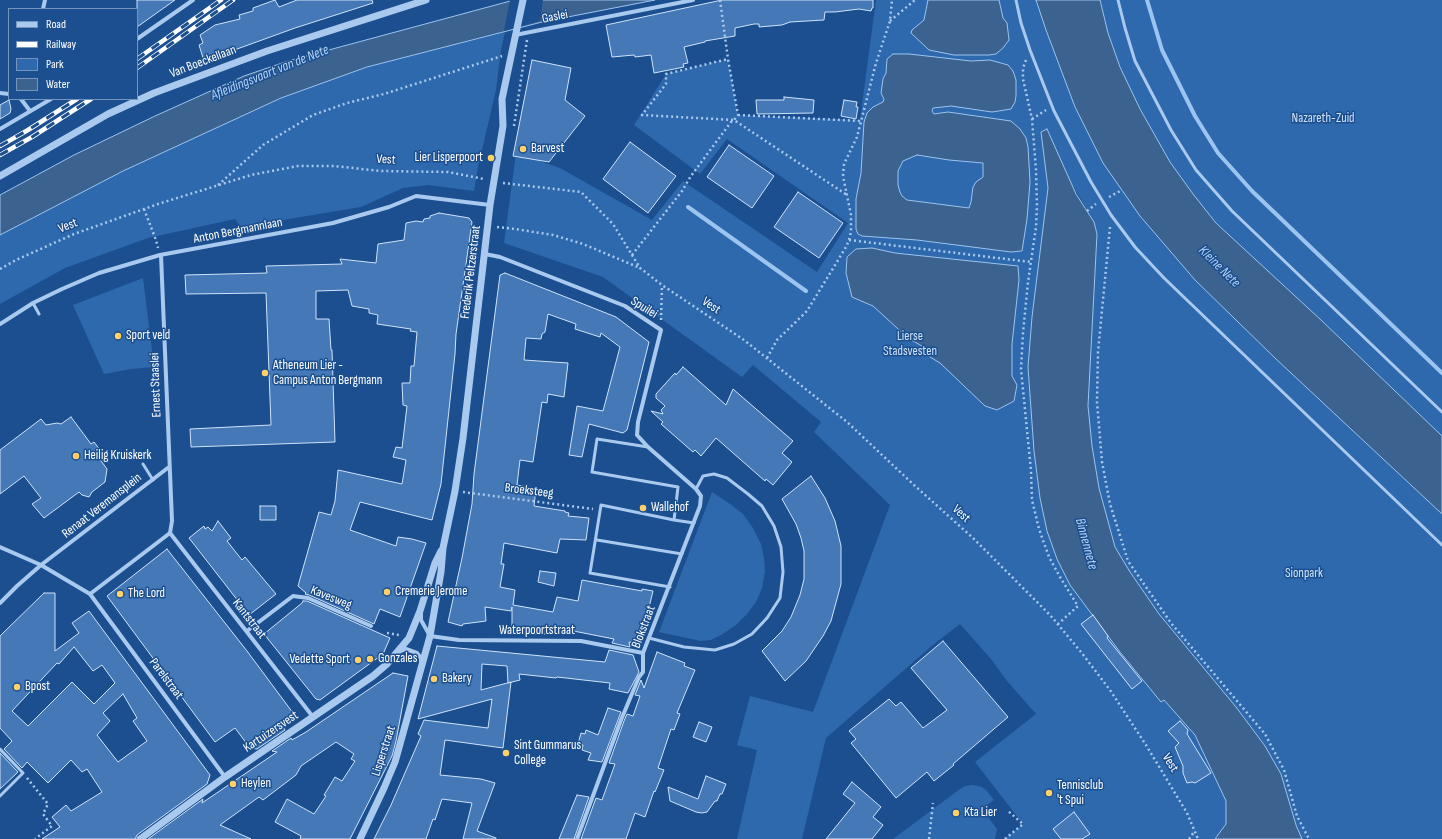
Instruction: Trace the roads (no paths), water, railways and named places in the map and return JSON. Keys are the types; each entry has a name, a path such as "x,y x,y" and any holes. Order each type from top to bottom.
{"street":[{"path":"138,38 193,0"},
{"name":"Van Boeckellaan","path":"0,176 108,114 154,93 267,51 426,0"},
{"name":"Frederik Peltzerstraat","path":"430,636 441,572 443,548 455,491 490,205 502,126 502,99 523,0"},
{"name":"Gaslei","path":"516,32 528,32 693,0"},
{"path":"22,100 30,111"},
{"path":"0,129 49,100"},
{"name":"Anton Bergmannlaan","path":"0,324 33,303 62,289 99,273 139,260 333,224 416,196 490,205"},
{"name":"Spuilei","path":"485,254 500,257 625,306 661,330 638,422 637,435 648,447 696,489"},
{"name":"Ernest Staaslei","path":"161,255 169,467"},
{"path":"0,547 42,566 90,594 170,533 172,521 169,467"},
{"name":"Renaat Veremansplein","path":"0,603 17,586 169,467"},
{"name":"Blokstraat","path":"577,839 621,720 638,677 643,672 643,653 670,587 700,506 701,496 696,489"},
{"name":"Kantstraat","path":"170,533 313,717"},
{"name":"Frederik Peltzerstraat","path":"409,638 420,611 435,564 443,548"},
{"name":"Parelstraat","path":"90,594 225,777"},
{"name":"Kavesweg","path":"247,631 293,596 308,598 371,626"},
{"path":"420,611 421,620 430,636"},
{"name":"Waterpoortstraat","path":"430,636 459,640 581,641 643,653"},
{"name":"Lisperstraat","path":"360,839 395,762 430,636"},
{"name":"Kartuizersvest","path":"140,839 225,777 373,676 399,651 409,638"},
{"path":"399,651 406,650 417,653 421,658 422,667"}],"lane":[{"path":"1016,0 1021,23 1030,50 1053,108 1091,182 1111,215 1135,247 1164,278 1442,545"},
{"path":"1118,0 1125,28 1136,61 1171,130 1196,170 1232,211 1442,412"},
{"path":"33,303 38,314"},
{"path":"648,447 597,439 592,472 678,487 674,520"},
{"path":"142,464 153,480"},
{"path":"649,638 684,647 715,650 722,648 734,644 752,634 767,618 780,598 783,572 781,546 774,526 762,506 727,478 714,474 703,476 696,489"},
{"path":"670,587 590,573 597,540 601,505 694,523"},
{"path":"597,540 682,554"},
{"path":"0,749 23,773 0,796"}],"water":[{"name":"Afleidingsvaart van de Nete","path":"514,0 655,0 542,22 367,67 281,98 123,171 0,235 0,195 74,155 155,116 244,76 288,61"},
{"path":"928,0 999,0 1003,18 1007,23 1009,40 996,54 989,55 954,55 929,50 911,33 912,30 924,20"},
{"name":"Kleine Nete","path":"1036,0 1100,0 1108,33 1120,67 1140,109 1170,162 1193,194 1216,223 1321,320 1442,436 1442,514 1276,359 1195,280 1140,216 1103,163 1075,107"},
{"path":"893,54 909,54 971,61 990,60 1008,65 1013,71 1016,80 1016,96 1015,102 1011,109 992,112 951,106 933,108 932,111 934,114 948,112 1011,121 1020,129 1026,138 1030,182 1027,219 1022,251 1011,252 917,240 862,236 858,234 856,229 856,199 861,173 864,122 867,113 873,107 883,102 884,99 881,93 883,79 886,73 887,59","holes":["917,155 983,163 983,177 976,182 973,187 969,208 907,200 902,196 898,185 898,171 903,161"]},
{"name":"Binnennete","path":"1047,129 1076,194 1094,222 1097,234 1088,406 1092,446 1099,488 1115,547 1159,614 1236,707 1265,746 1281,774 1296,825 1302,839 1215,839 1226,824 1226,801 1195,735 1164,700 1161,702 1120,652 1070,585 1057,559 1047,531 1040,498 1034,451 1028,367 1032,317 1048,188 1041,132"},
{"path":"872,248 895,253 1018,266 1019,280 1012,344 1012,376 1017,385 1014,401 997,410 985,406 940,363 930,357 927,349 908,338 873,306 852,297 846,273 847,257 856,249"}],"waterway":[{"path":"1147,0 1162,50 1195,116 1218,153 1252,191 1442,373"},
{"path":"688,207 806,291"}],"railway":[{"path":"138,58 221,0"},
{"path":"138,67 233,0"},
{"path":"0,146 75,100"},
{"path":"0,155 32,137 89,100"}],"place":[{"name":"Barvest","path":"523,149"},
{"name":"Lier Lisperpoort","path":"491,158"},
{"name":"Sport veld","path":"118,336"},
{"name":"Atheneum Lier - Campus Anton Bergmann","path":"265,373"},
{"name":"Heilig Kruiskerk","path":"76,456"},
{"name":"Wallehof","path":"643,508"},
{"name":"Cremerie Jerome","path":"387,592"},
{"name":"The Lord","path":"120,594"},
{"name":"Gonzales","path":"370,659"},
{"name":"Vedette Sport","path":"358,660"},
{"name":"Bakery","path":"434,679"},
{"name":"Bpost","path":"17,687"},
{"name":"Sint Gummarus College","path":"506,753"},
{"name":"Heylen","path":"233,784"},
{"name":"Tennisclub 't Spui","path":"1049,793"},
{"name":"Kta Lier","path":"956,813"}],"park label":[{"name":"Nazareth-Zuid","path":"1323,119"},
{"name":"Lierse Stadsvesten","path":"910,344"},
{"name":"Sionpark","path":"1304,574"}]}
